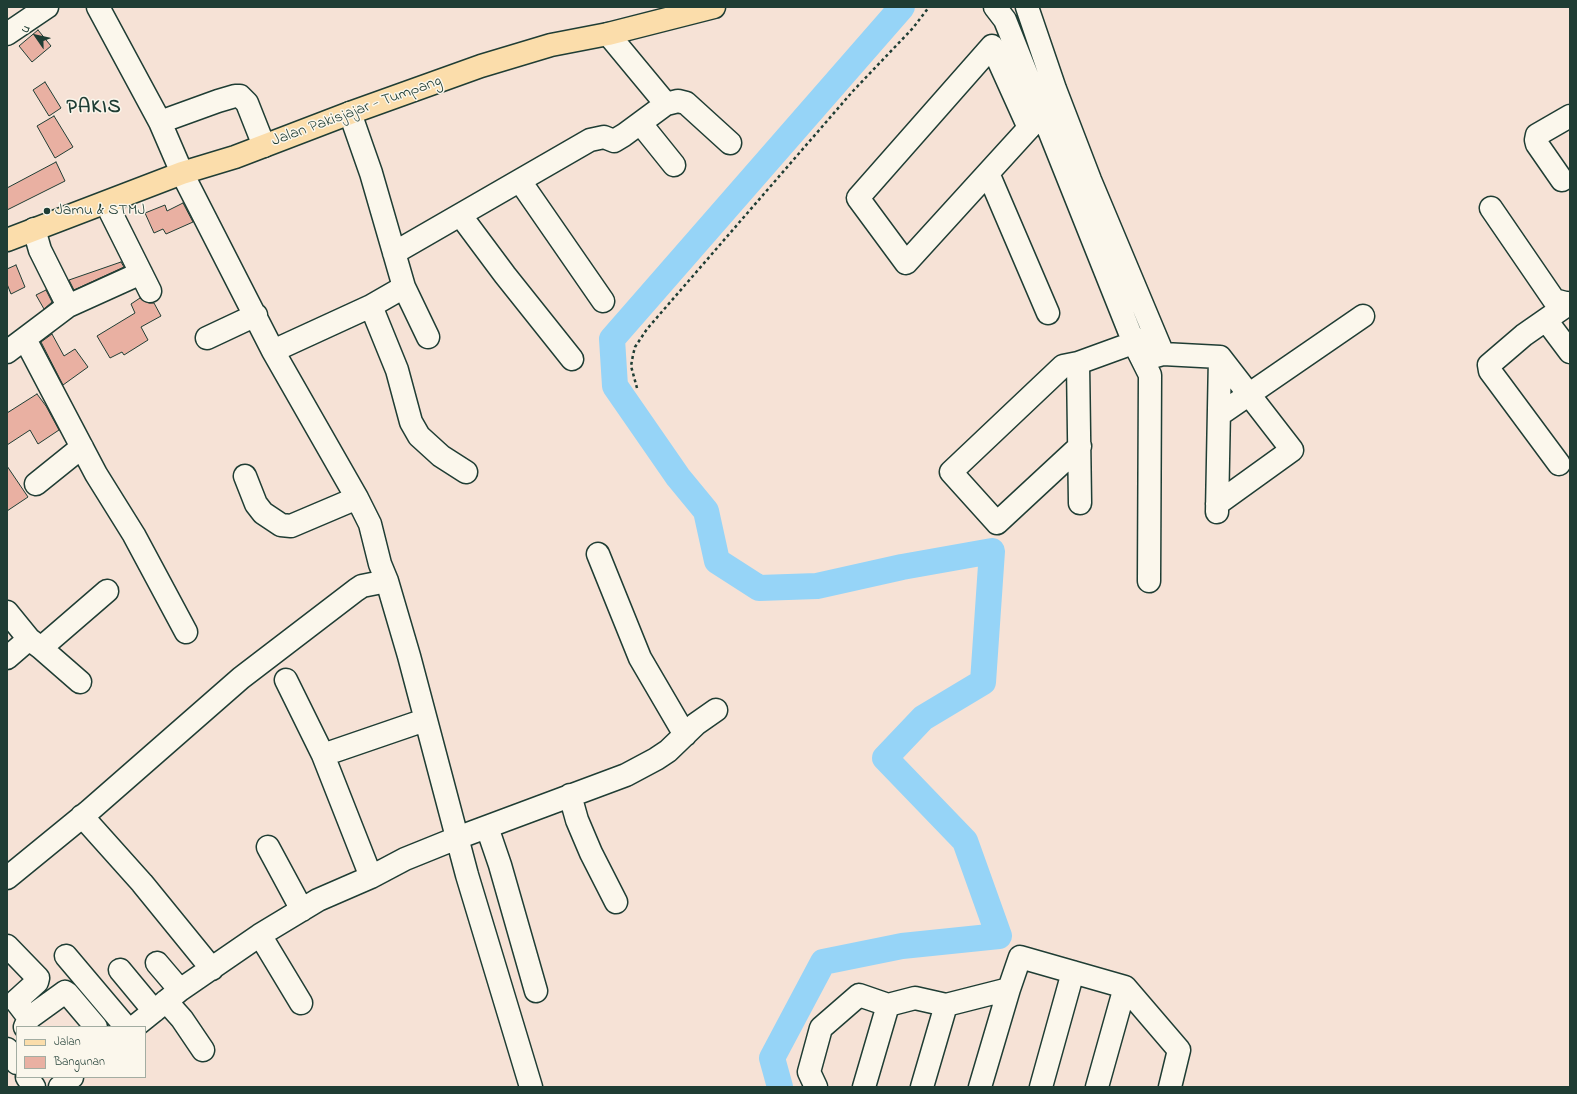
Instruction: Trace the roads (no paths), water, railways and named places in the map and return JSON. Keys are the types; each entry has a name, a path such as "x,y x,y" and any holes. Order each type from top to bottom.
{"main road":[{"name":"Jalan Pakisjajar - Tumpang","path":"7,240 182,173 264,146 350,113 481,66 544,47 595,35 608,34 709,8"}],"street":[{"path":"7,34 47,7"},
{"path":"98,7 160,122 182,173 256,315 273,351 357,498 370,524 371,535 409,656 457,838 531,1087"},
{"path":"1041,107 992,46 858,198 906,263 988,173 1041,107 1027,9 1000,13 1041,107 1081,184 1121,282 1138,352 1150,375 1149,581"},
{"path":"608,34 666,104"},
{"path":"160,122 218,101 240,96 246,103 264,146"},
{"path":"394,253 590,140 604,137 614,141 641,124 666,104 678,100 686,103 730,143"},
{"path":"350,113 371,173 404,287 428,337"},
{"path":"1562,180 1537,144 1536,140 1537,135 1570,116"},
{"path":"641,124 674,165"},
{"path":"988,173 1048,313"},
{"path":"520,181 603,301"},
{"path":"7,352 68,306 146,282 106,203"},
{"path":"1491,208 1554,300 1570,304"},
{"path":"460,216 496,265 572,359"},
{"path":"34,229 40,250 68,306"},
{"path":"1121,282 1159,344"},
{"path":"273,351 370,306 404,287"},
{"path":"1559,464 1490,371 1489,365 1546,320 1570,304"},
{"path":"370,306 397,370 411,422 419,436 441,456 466,472"},
{"path":"207,338 256,315"},
{"path":"1219,415 1363,316"},
{"path":"1546,320 1570,352"},
{"path":"25,339 82,447 134,535 186,632"},
{"path":"1080,446 997,523 951,472 1063,366 1138,352 1159,344 1220,357 1292,450 1217,508 1220,357"},
{"path":"1078,362 1080,503"},
{"path":"36,484 82,447"},
{"path":"245,476 256,504 263,513 281,526 291,526 357,498"},
{"path":"598,554 640,658 685,734"},
{"path":"7,878 82,816 241,678 356,590 383,573"},
{"path":"7,658 35,644 107,591"},
{"path":"7,612 35,644 80,682"},
{"path":"286,680 323,755 371,876"},
{"path":"135,1026 167,1000 260,936 318,900 405,859 626,775 656,760 685,734 716,710"},
{"path":"323,755 425,720"},
{"path":"570,796 577,820 591,853 616,902"},
{"path":"82,816 142,883 212,969"},
{"path":"487,827 500,865 536,991"},
{"path":"268,847 302,910"},
{"path":"260,936 301,1003"},
{"path":"7,946 38,978 37,982 16,1001 27,1022 61,994 67,992 95,1026"},
{"path":"66,956 125,1026"},
{"path":"980,1087 1020,957 1125,987 1179,1050 1170,1087"},
{"path":"157,963 167,1000"},
{"path":"120,970 167,1000 204,1050"},
{"path":"1041,1087 1073,972"},
{"path":"1097,1087 1125,987"},
{"path":"816,1087 809,1072 822,1028 859,995 888,1005 915,998 946,1005 1009,989"},
{"path":"864,1087 888,1005"},
{"path":"922,1087 946,1005"},
{"path":"7,1046 16,1038"},
{"path":"7,1049 16,1062"},
{"path":"28,1078 34,1087"},
{"path":"60,1087 71,1078"}],"waterway":[{"path":"780,1087 772,1058 823,962 902,946 999,936 965,841 885,758 923,718 983,682 992,551 902,567 817,586 759,588 717,561 706,511 678,477 615,386 612,339 902,7"}],"place":[{"name":"Jamu & STMJ","path":"47,211"}],"district":[{"name":"PAKIS","path":"94,109"}]}
